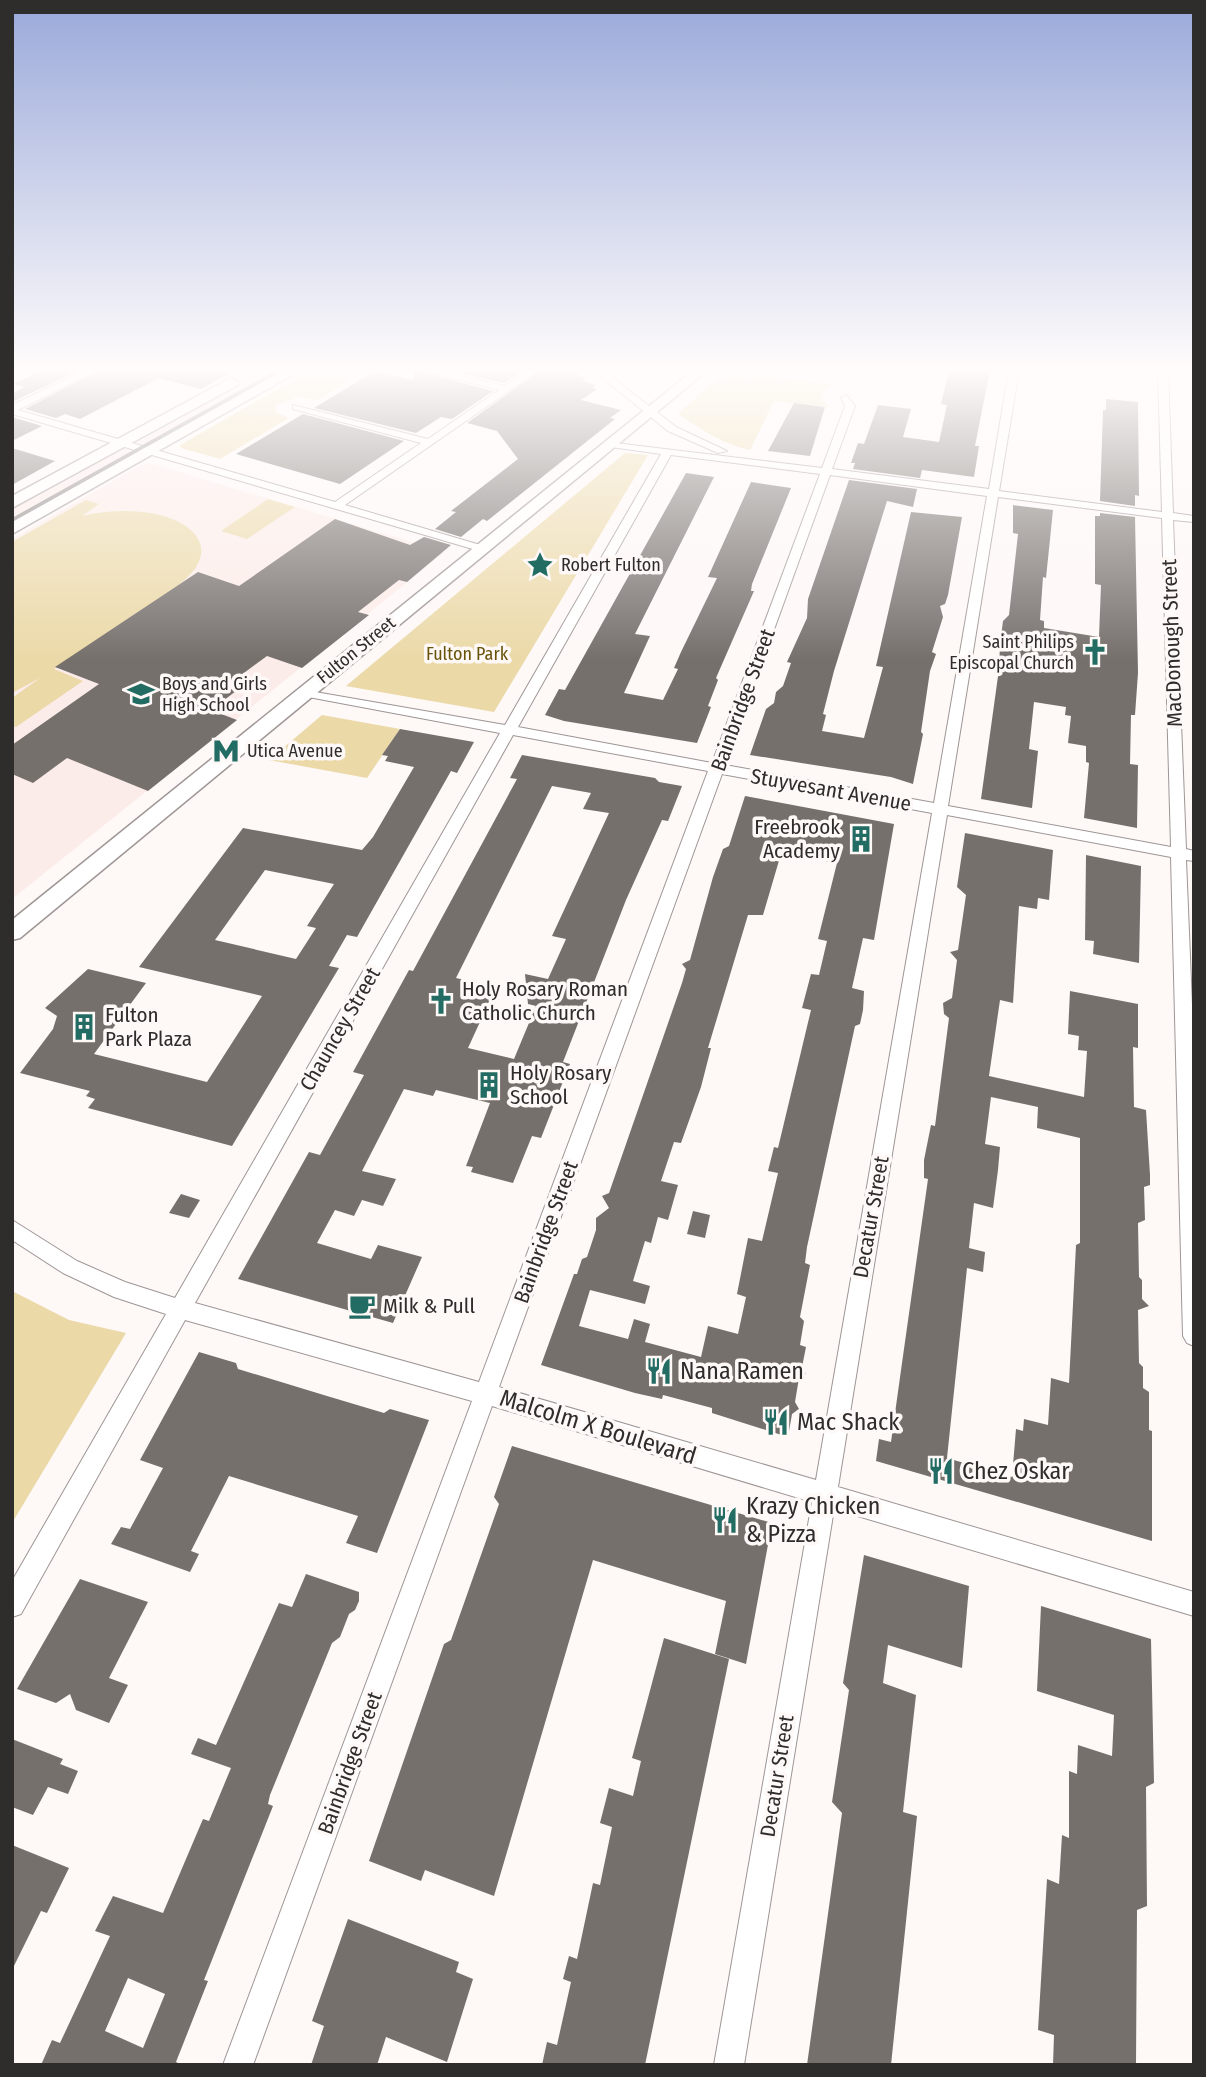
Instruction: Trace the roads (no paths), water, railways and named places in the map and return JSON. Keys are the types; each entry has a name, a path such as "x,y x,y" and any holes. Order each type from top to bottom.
{"main road":[{"path":"12,503 81,467"},
{"path":"12,516 99,467"},
{"path":"12,529 105,467"},
{"name":"Fulton Street","path":"12,932 303,692 583,467"},
{"path":"47,496 70,471"}],"street":[{"path":"203,467 483,549"},
{"path":"337,506 393,467"},
{"name":"Chauncey Street","path":"12,1605 659,467"},
{"path":"796,467 1194,519"},
{"name":"Bainbridge Street","path":"238,2065 828,467"},
{"name":"Decatur Street","path":"729,2065 997,467"},
{"name":"MacDonough Street","path":"1166,467 1186,855 1194,1336"},
{"name":"Stuyvesant Avenue","path":"303,692 1186,855"},
{"name":"Malcolm X Boulevard","path":"12,1229 70,1267 121,1290 180,1309 486,1394 1194,1604"}],"railway":[{"path":"12,520 107,467"}],"place":[{"name":"Robert Fulton","path":"540,565"},
{"name":"Saint Philips Episcopal Church","path":"1095,652"},
{"name":"Boys and Girls High School","path":"141,694"},
{"name":"Utica Avenue","path":"226,751"},
{"name":"Freebrook Academy","path":"861,839"},
{"name":"Holy Rosary Roman Catholic Church","path":"441,1001"},
{"name":"Fulton Park Plaza","path":"84,1027"},
{"name":"Holy Rosary School","path":"489,1085"},
{"name":"Milk & Pull","path":"362,1306"},
{"name":"Nana Ramen","path":"659,1371"},
{"name":"Mac Shack","path":"776,1422"},
{"name":"Chez Oskar","path":"941,1471"},
{"name":"Krazy Chicken & Pizza","path":"725,1520"}],"park label":[{"name":"Fulton Park","path":"467,654"}]}
